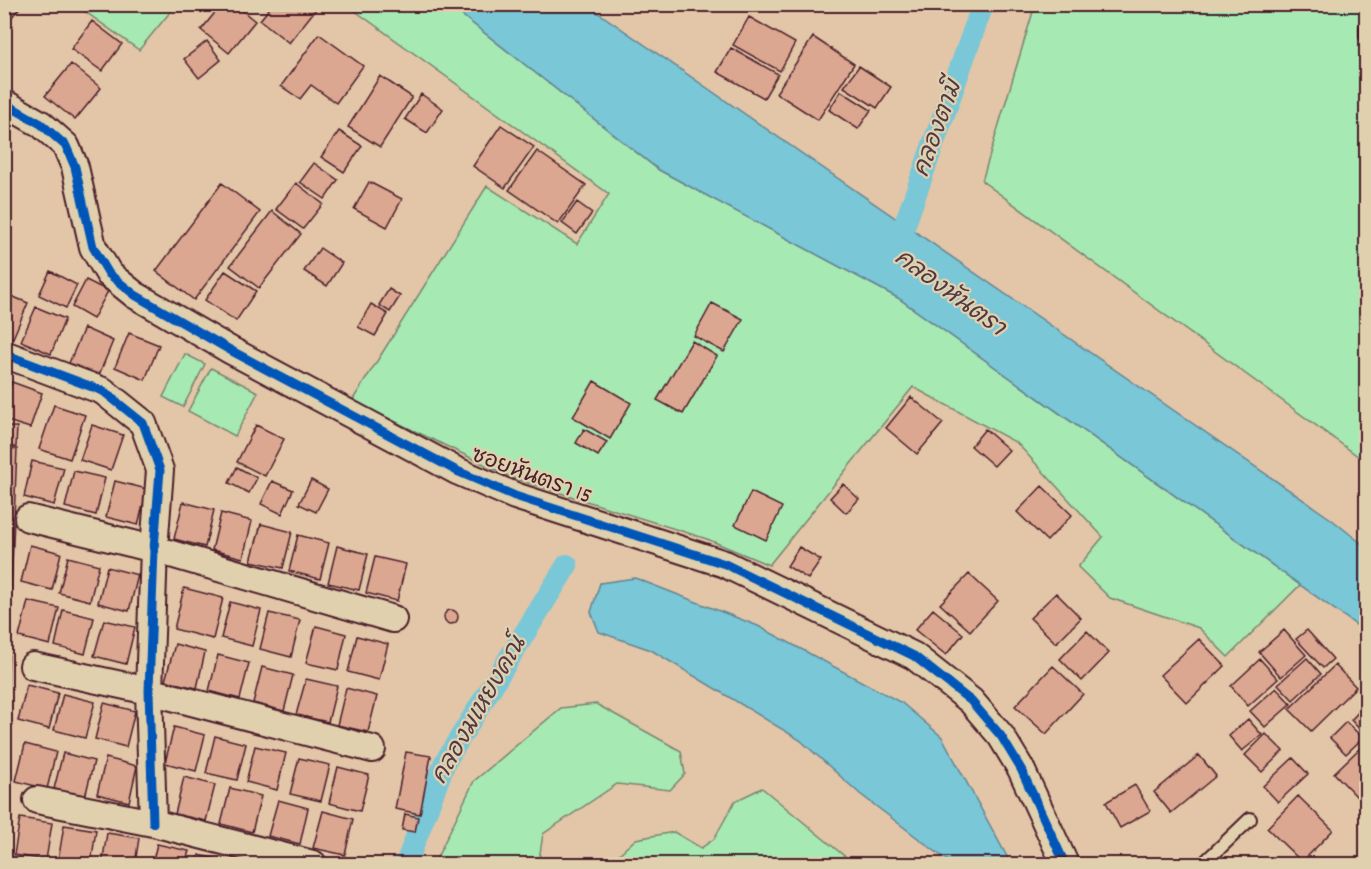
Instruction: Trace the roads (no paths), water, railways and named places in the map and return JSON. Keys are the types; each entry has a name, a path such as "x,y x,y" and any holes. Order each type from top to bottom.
{"street":[{"name":"ซอยหันตรา 15","path":"4,103 41,123 66,146 75,167 93,247 109,274 135,295 230,350 457,471 515,496 725,564 914,656 971,701 1002,736 1021,769 1065,864"},
{"path":"4,354 103,391 143,423 160,470 154,549 149,691 153,823"},
{"path":"28,518 154,549 393,619"},
{"path":"33,666 149,691 372,749"},
{"path":"37,801 153,823 305,863"}],"lane":[{"path":"1366,28 1366,36"},
{"path":"1203,864 1250,819"}],"water":[{"name":"คลองหันตรา","path":"449,5 587,5 1331,519 1366,547 1366,632 898,298 659,170"},
{"path":"635,578 758,626 902,703 942,737 1011,864 952,864 860,794 800,740 651,650 599,632 591,612 600,583"}],"waterway":[{"name":"คลองตามี","path":"895,252 983,4"},
{"name":"คลองมเหยงคณ์","path":"406,864 445,762 567,565"}]}
